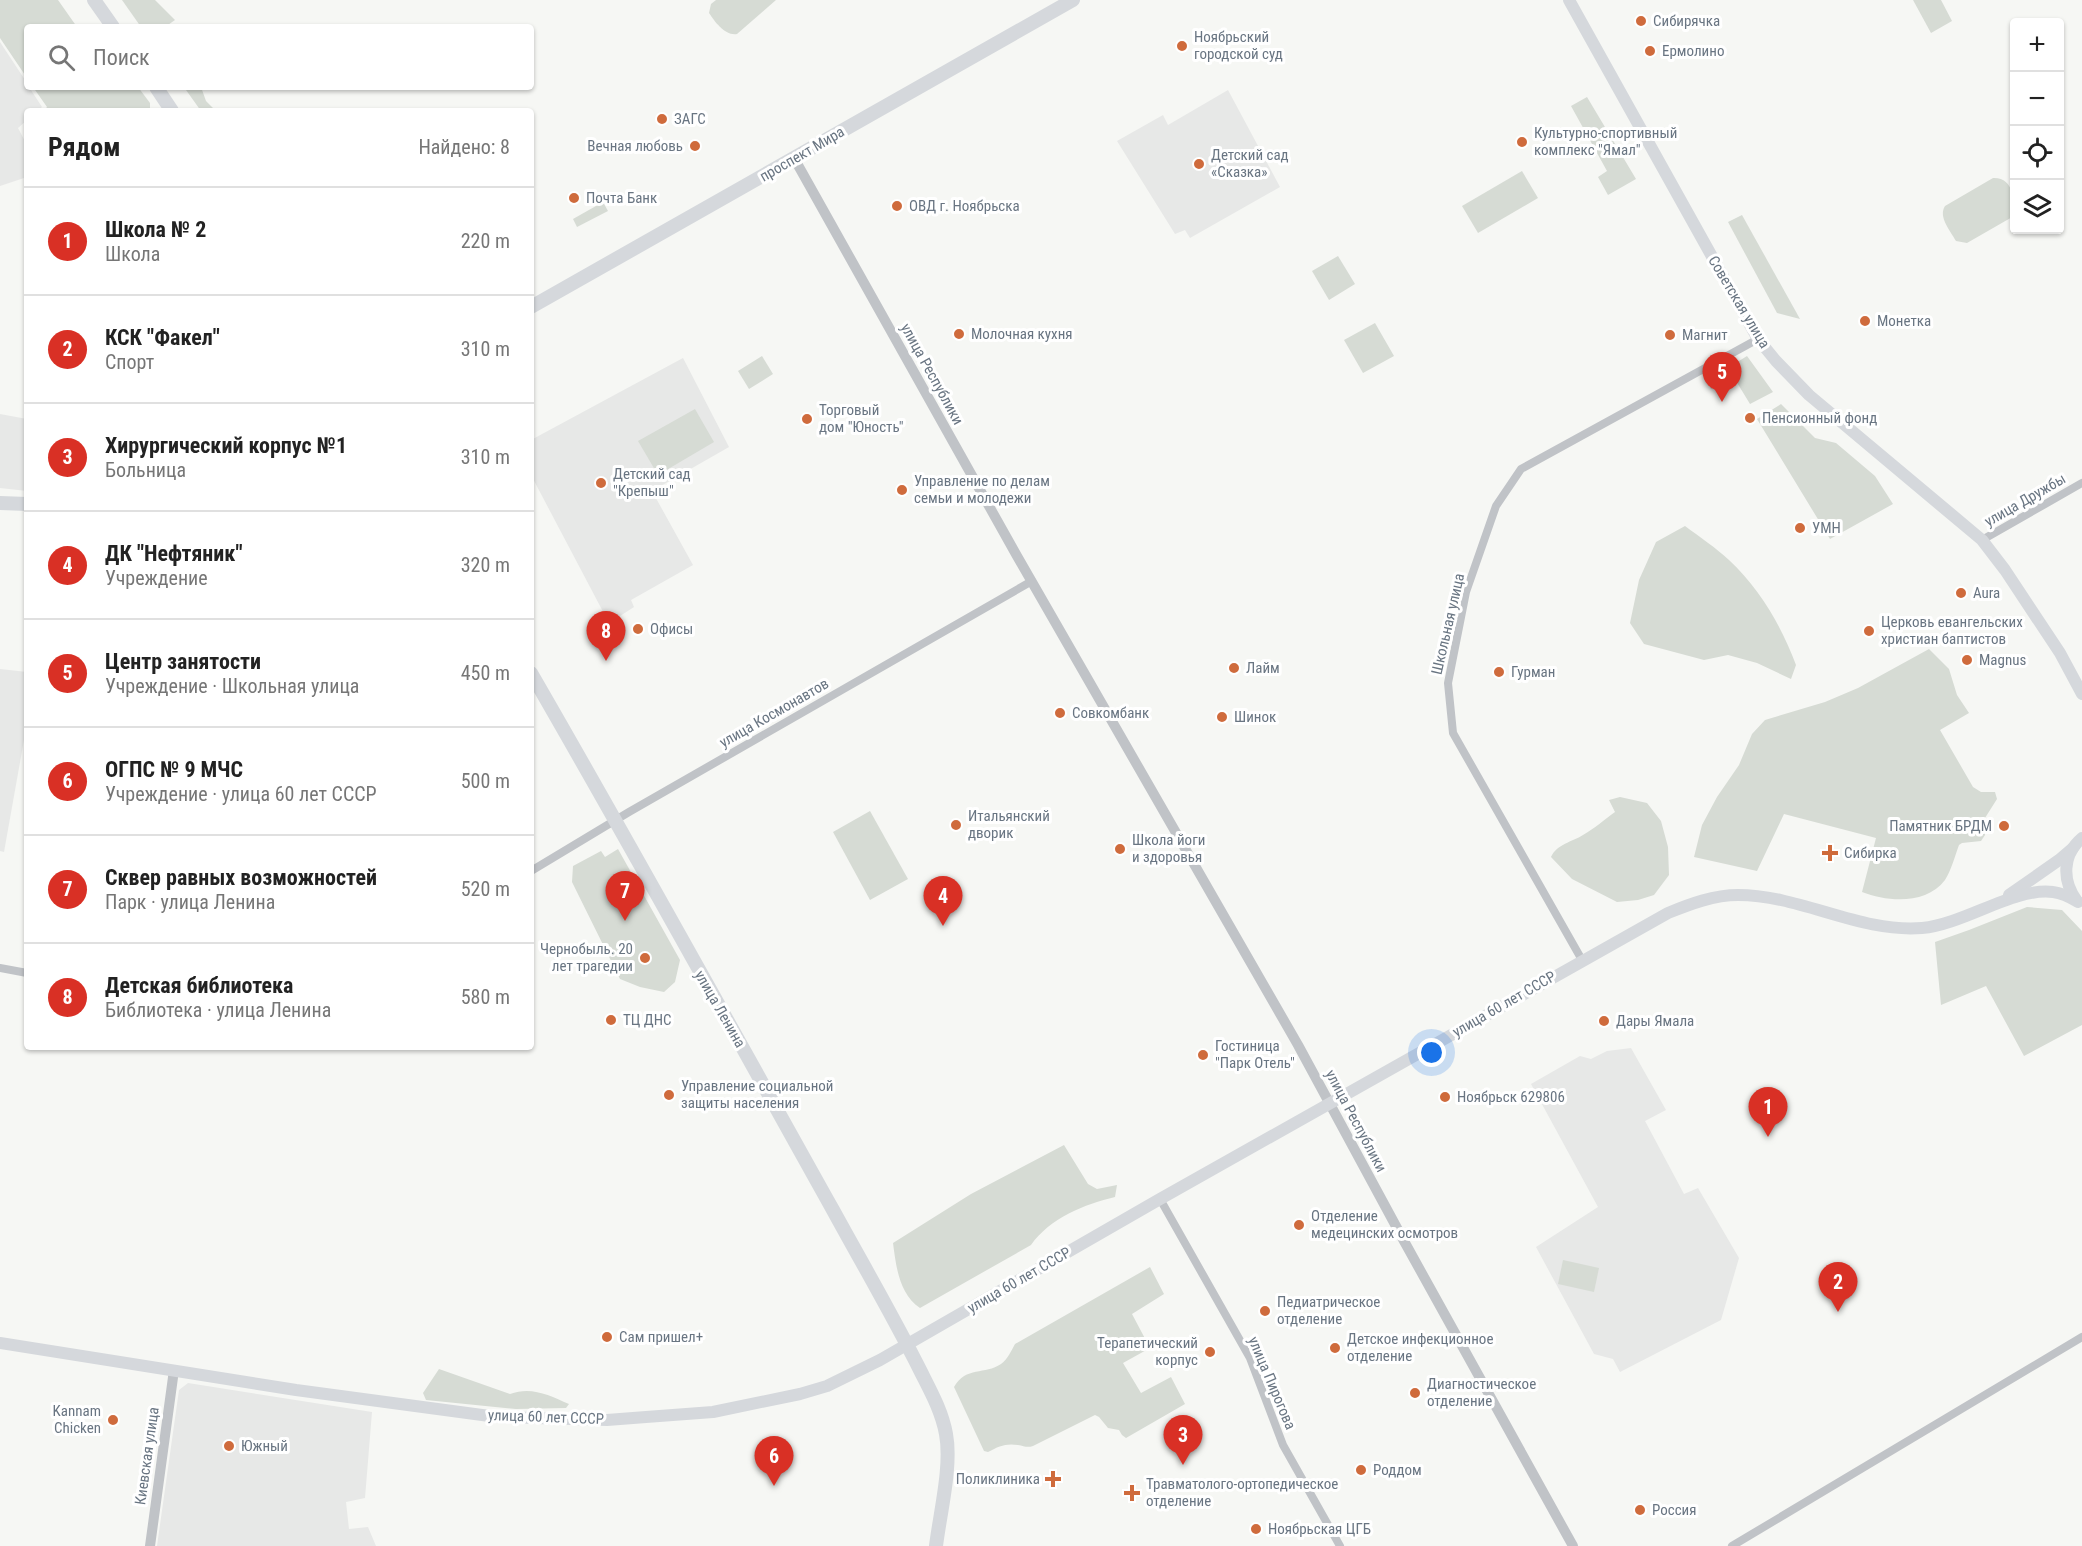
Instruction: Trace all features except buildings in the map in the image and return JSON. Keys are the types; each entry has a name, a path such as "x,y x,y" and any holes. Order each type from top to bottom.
{"main road":[{"path":"94,0 111,24"},
{"name":"проспект Мира","path":"534,305 1073,0"},
{"name":"Советская улица","path":"1569,0 1758,339 1809,395 1982,540 2060,652 2082,694"},
{"path":"158,90 170,108"},
{"path":"0,503 24,504"},
{"name":"улица Ленина","path":"534,679 907,1344 935,1402 946,1434 947,1462 936,1546"},
{"path":"2079,840 2068,857 2066,876 2068,885 2080,904"},
{"path":"1989,907 2033,879 2079,840"},
{"path":"1989,907 2032,893 2046,891 2066,895 2080,904"},
{"name":"улица 60 лет СССР","path":"0,1343 447,1412 528,1419 617,1419 713,1412 800,1394 827,1386 854,1374 1668,913 1694,903 1738,895 1774,900 1899,928 1921,928 1945,924 1989,907"}],"street":[{"name":"улица Республики","path":"794,158 1044,603 1330,1103 1415,1262 1573,1546"},
{"name":"Школьная улица","path":"1582,960 1453,733 1448,682 1466,592 1496,506 1521,469 1758,339"},
{"name":"улица Дружбы","path":"1982,540 2082,483"},
{"name":"улица Космонавтов","path":"534,869 615,820 1032,581"},
{"path":"0,969 24,972"},
{"name":"улица Пирогова","path":"1160,1199 1250,1358 1283,1445 1340,1546"},
{"path":"1732,1546 2082,1337"},
{"name":"Киевская улица","path":"150,1546 174,1370"}],"shaded area":[{"path":"0,0 58,0 75,24 24,24 24,74 0,38"},
{"path":"122,0 155,0 175,20 169,24 139,24"},
{"path":"716,0 776,0 737,34 733,34 721,28 709,13 711,4"},
{"path":"1913,0 1941,0 1952,21 1931,33"},
{"path":"0,42 24,78 24,90 31,90 42,107 24,108 24,123 18,128 24,139 24,178 0,186"},
{"path":"35,90 140,90 150,103 150,108 47,107"},
{"path":"186,90 202,90 206,101 213,108 199,108"},
{"name":"Детский сад «Сказка»","path":"1228,90 1280,187 1190,238 1185,230 1175,234 1117,141 1163,115 1168,125"},
{"path":"1587,97 1636,179 1608,195 1598,177 1607,171 1571,106"},
{"path":"1522,171 1538,198 1478,233 1462,206"},
{"path":"1993,178 2000,179 2010,188 2010,218 1967,243 1956,241 1948,228 1943,215 1945,206"},
{"path":"603,202 608,211 577,227 573,219"},
{"path":"1742,215 1800,319 1777,313 1728,222"},
{"path":"1338,256 1355,284 1329,300 1312,271"},
{"path":"1375,323 1394,356 1363,373 1344,340"},
{"path":"762,356 773,374 749,389 738,371"},
{"path":"1747,356 1773,392 1750,404 1733,376 1711,389 1707,381"},
{"name":"Детский сад \"Крепыш\"","path":"683,358 729,447 652,491 693,565 631,600 634,607 609,623 534,481 534,438"},
{"path":"1781,404 1815,438 1836,443 1875,476 1893,504 1830,539 1757,419"},
{"path":"695,409 714,442 658,475 638,441"},
{"path":"0,414 24,418 24,491 0,488"},
{"path":"1685,526 1729,560 1751,583 1777,623 1796,665 1791,679 1757,663 1728,655 1704,660 1644,644 1630,623 1639,580 1656,542"},
{"path":"1929,649 1949,669 1957,695 1969,713 1940,730 1973,787 1981,792 1995,792 1997,799 1985,818 1985,835 1981,841 1959,845 1945,880 1937,888 1928,894 1906,899 1883,898 1862,892 1876,838 1784,814 1757,871 1694,857 1702,825 1717,797 1739,765 1752,734 1765,720 1825,702 1858,688"},
{"path":"0,669 24,672 24,740 4,852 0,851"},
{"path":"1620,797 1647,803 1661,821 1668,847 1669,875 1654,895 1638,900 1617,902 1572,879 1551,857 1561,846 1587,833 1615,812 1609,800"},
{"path":"870,811 908,879 870,900 833,832"},
{"path":"618,849 680,960 675,982 664,992 640,987 620,979 572,882 573,866 601,851 605,857"},
{"path":"2027,907 2062,910 2082,931 2082,1025 2024,1056 1986,986 1941,1005 1935,942"},
{"path":"1631,1048 1666,1110 1645,1121 1684,1194 1698,1188 1739,1258 1721,1320 1620,1372 1613,1359 1594,1354 1536,1247 1598,1207 1531,1084 1580,1056 1591,1059 1607,1051"},
{"path":"1064,1145 1088,1184 1097,1189 1117,1185 1115,1197 1080,1208 1058,1220 1039,1235 1031,1245 920,1308 913,1302 900,1279 893,1243 971,1194"},
{"path":"1563,1260 1599,1268 1594,1292 1558,1284"},
{"path":"1150,1267 1164,1294 1132,1314 1150,1348 1123,1363 1141,1393 1171,1377 1185,1404 1126,1438 1119,1430 1108,1428 1095,1415 1033,1446 1014,1444 988,1452 984,1451 954,1387 959,1380 970,1373 1001,1364 1015,1344"},
{"path":"439,1369 510,1394 533,1391 569,1404 566,1408 516,1409 426,1400 423,1393"},
{"path":"188,1383 372,1412 365,1498 346,1502 349,1529 368,1527 376,1546 157,1546 179,1390"}],"place":[{"name":"Сибирячка","path":"1641,21"},
{"name":"Ноябрьский городской суд","path":"1182,46"},
{"name":"Ермолино","path":"1650,51"},
{"name":"ЗАГС","path":"662,119"},
{"name":"Культурно-спортивный комплекс \"Ямал\"","path":"1522,142"},
{"name":"Вечная любовь","path":"695,146"},
{"name":"Детский сад «Сказка»","path":"1199,164"},
{"name":"Почта Банк","path":"574,198"},
{"name":"ОВД г. Ноябрьска","path":"897,206"},
{"name":"Монетка","path":"1865,321"},
{"name":"Молочная кухня","path":"959,334"},
{"name":"Магнит","path":"1670,335"},
{"name":"Центр занятости","path":"1722,402"},
{"name":"Пенсионный фонд","path":"1750,418"},
{"name":"Торговый дом \"Юность\"","path":"807,419"},
{"name":"Детский сад \"Крепыш\"","path":"601,483"},
{"name":"Управление по делам семьи и молодежи","path":"902,490"},
{"name":"УМН","path":"1800,528"},
{"name":"Aura","path":"1961,593"},
{"name":"Офисы","path":"638,629"},
{"name":"Церковь евангельских христиан баптистов","path":"1869,631"},
{"name":"Magnus","path":"1967,660"},
{"name":"Детская библиотека","path":"606,661"},
{"name":"Лайм","path":"1234,668"},
{"name":"Гурман","path":"1499,672"},
{"name":"Совкомбанк","path":"1060,713"},
{"name":"Шинок","path":"1222,717"},
{"name":"Итальянский дворик","path":"956,825"},
{"name":"Памятник БРДМ","path":"2004,826"},
{"name":"Школа йоги и здоровья","path":"1120,849"},
{"name":"Сибирка","path":"1830,853"},
{"name":"Сквер равных возможностей","path":"625,921"},
{"name":"ДК \"Нефтяник\"","path":"943,926"},
{"name":"Чернобыль. 20 лет трагедии","path":"645,958"},
{"name":"ТЦ ДНС","path":"611,1020"},
{"name":"Дары Ямала","path":"1604,1021"},
{"name":"Гостиница \"Парк Отель\"","path":"1203,1055"},
{"name":"Управление социальной защиты населения","path":"669,1095"},
{"name":"Ноябрьск 629806","path":"1445,1097"},
{"name":"Школа № 2","path":"1768,1137"},
{"name":"Отделение медецинских осмотров","path":"1299,1225"},
{"name":"Педиатрическое отделение","path":"1265,1311"},
{"name":"КСК \"Факел\"","path":"1838,1312"},
{"name":"Сам пришел+","path":"607,1337"},
{"name":"Детское инфекционное отделение","path":"1335,1348"},
{"name":"Терапетический корпус","path":"1210,1352"},
{"name":"Диагностическое отделение","path":"1415,1393"},
{"name":"Kannam Chicken","path":"113,1420"},
{"name":"Южный","path":"229,1446"},
{"name":"Хирургический корпус №1","path":"1183,1465"},
{"name":"Роддом","path":"1361,1470"},
{"name":"Поликлиника","path":"1053,1479"},
{"name":"ОГПС № 9 МЧС","path":"774,1486"},
{"name":"Травматолого-ортопедическое отделение","path":"1132,1493"},
{"name":"Россия","path":"1640,1510"},
{"name":"Ноябрьская ЦГБ","path":"1256,1529"}]}
